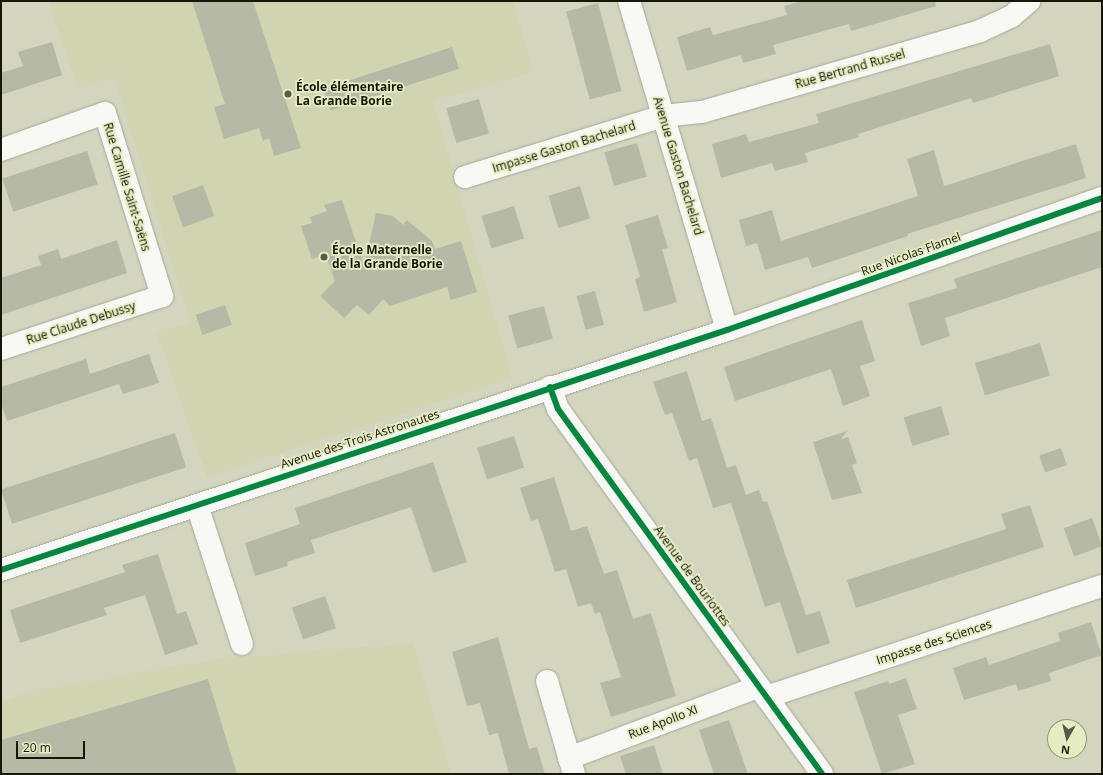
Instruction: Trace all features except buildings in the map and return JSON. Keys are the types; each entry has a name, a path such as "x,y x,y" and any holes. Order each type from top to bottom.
{"street":[{"name":"Avenue Gaston Bachelard","path":"628,1 727,330"},
{"name":"Rue Bertrand Russel","path":"663,116 702,112 980,31 1012,16 1029,1"},
{"name":"Rue Camille Saint-Saëns","path":"1,150 105,113 162,296"},
{"name":"Impasse Gaston Bachelard","path":"465,177 663,116"},
{"name":"Rue Nicolas Flamel","path":"727,330 1102,198"},
{"name":"Rue Claude Debussy","path":"1,349 162,296"},
{"name":"Avenue des Trois Astronautes","path":"1,570 550,387 727,330"},
{"name":"Avenue de Bouriottes","path":"550,387 558,409 822,774"},
{"path":"196,505 242,644"},
{"name":"Impasse des Sciences","path":"762,692 1102,586"},
{"name":"Rue Apollo XI","path":"547,682 571,766 762,692"}],"shaded area":[{"name":"École Maternelle de la Grande Borie","path":"48,1 513,1 533,72 433,101 512,378 207,477 157,333 190,322 114,77 78,88"},
{"path":"413,643 451,774 1,774 1,703 28,692 219,659"}],"cycle path":[{"path":"1,570 727,330 1102,198"},
{"path":"550,387 558,409 822,774"}],"place":[{"name":"École élémentaire La Grande Borie","path":"288,94"},
{"name":"École Maternelle de la Grande Borie","path":"324,257"}]}
